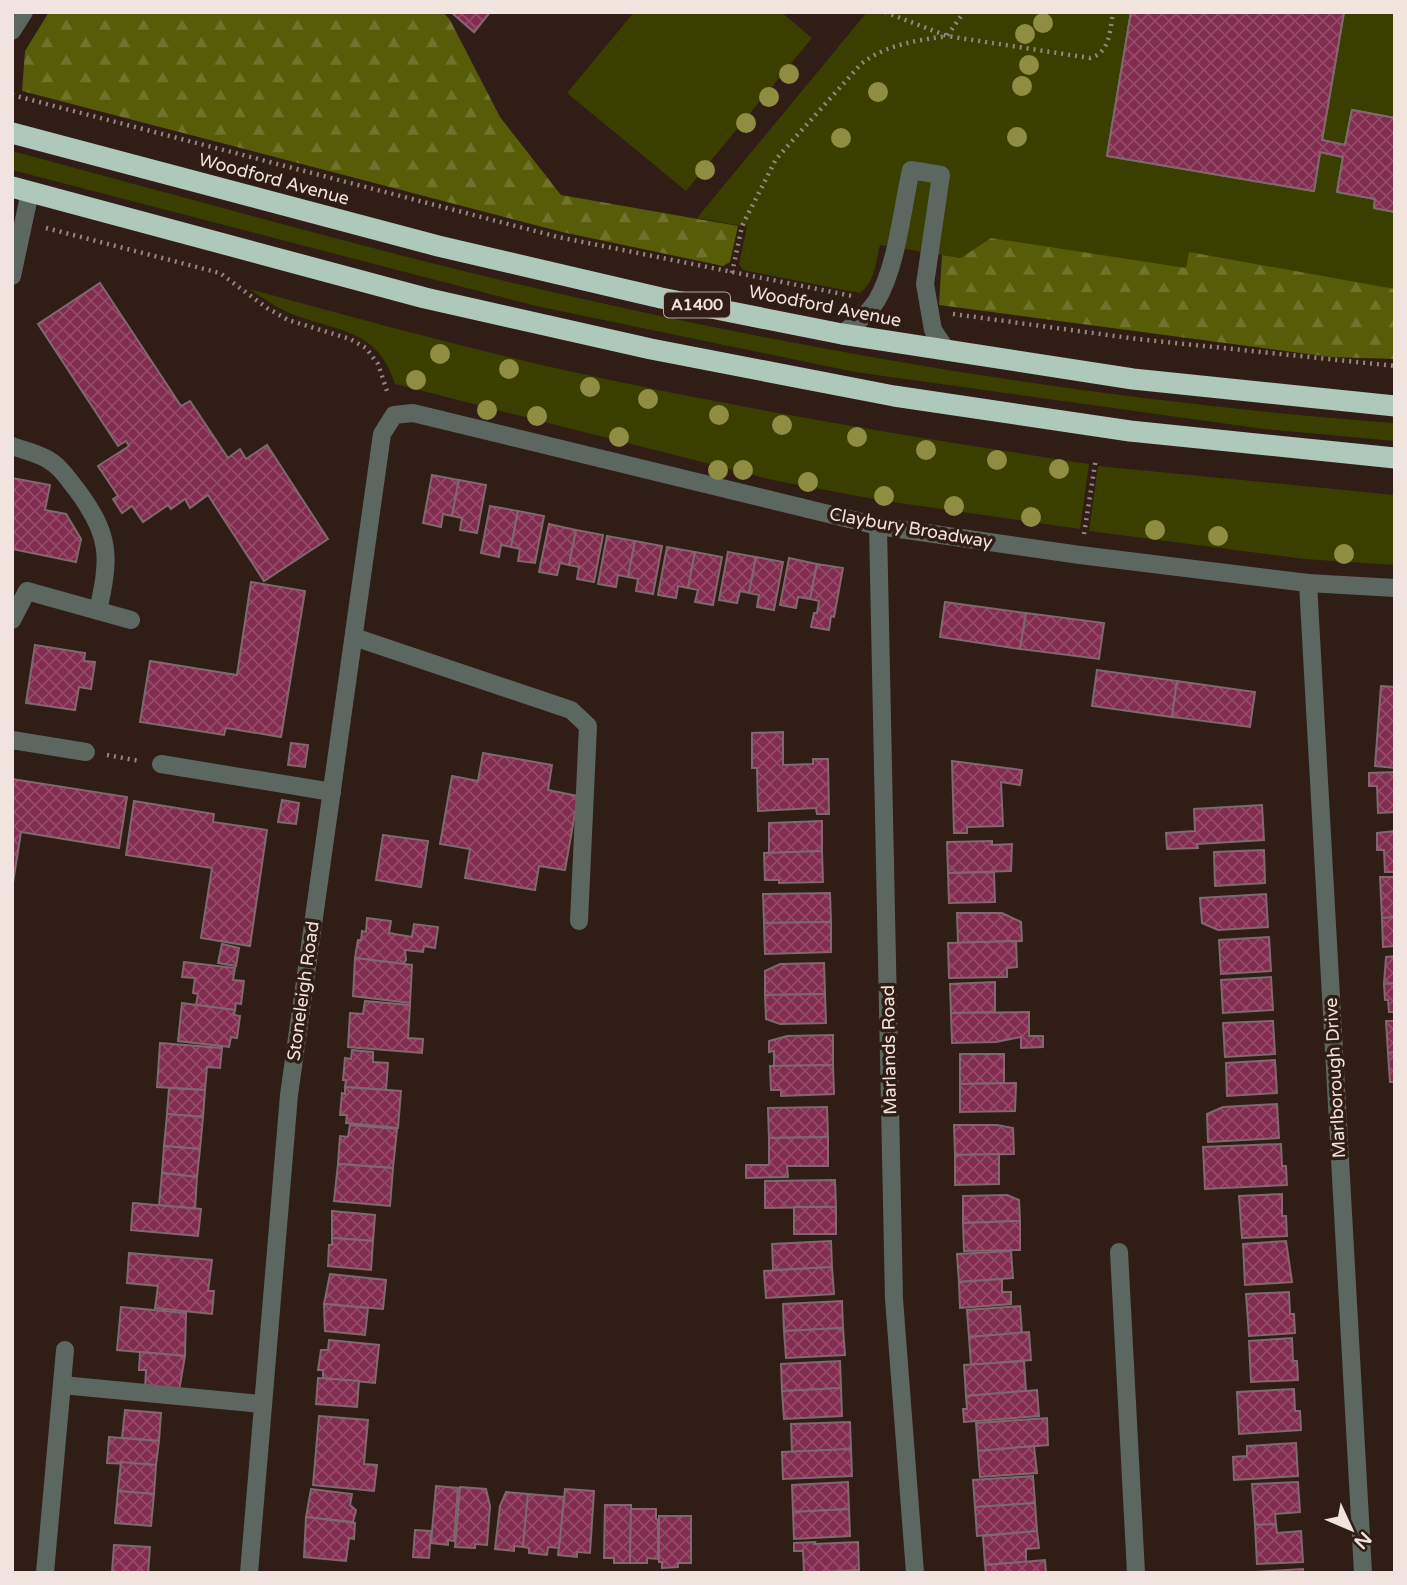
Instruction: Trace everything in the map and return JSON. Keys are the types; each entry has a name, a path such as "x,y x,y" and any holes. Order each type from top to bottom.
{"highway":[{"name":"Woodford Avenue","path":"12,133 438,246 661,298 842,334 1133,379 1395,406"},
{"path":"21,190 425,298 650,349 894,396 1052,420 1130,431 1395,458"}],"street":[{"path":"12,31 24,12"},
{"path":"842,334 865,316 889,276 911,170 940,175 925,284 933,330 948,352"},
{"path":"12,276 24,223 21,190"},
{"name":"Claybury Broadway","path":"394,415 413,413 878,526 1080,555 1308,583 1395,588"},
{"name":"Stoneleigh Road","path":"249,1573 289,1095 382,434 394,415"},
{"path":"12,446 47,459 63,472 89,506 104,536 106,574 98,611"},
{"name":"Marlands Road","path":"878,526 894,1299 915,1573"},
{"name":"Marlborough Drive","path":"1308,583 1363,1573"},
{"path":"12,620 27,591 131,620"},
{"path":"354,637 571,710 588,726 579,921"},
{"path":"12,740 86,752"},
{"path":"162,764 332,792"},
{"path":"1119,1252 1136,1573"},
{"path":"45,1573 65,1350"},
{"path":"62,1385 262,1404"}],"path":[{"path":"885,12 947,36 1090,58 1103,52 1107,45 1113,12"},
{"path":"732,273 742,226 776,159 861,64 877,51 947,36 964,12"},
{"name":"Woodford Avenue","path":"12,95 558,237 858,298"},
{"path":"24,223 220,274 288,320 350,339 366,348 378,364 394,415"},
{"path":"944,312 1137,339 1395,366"},
{"path":"1080,555 1096,458"},
{"path":"119,757 143,761"}],"green space":[{"path":"49,12 443,12 450,20 500,117 561,195 738,226 730,262 723,266 562,232 22,91 25,51"},
{"path":"634,12 781,12 812,38 686,191 567,93"},
{"path":"867,12 1395,12 1395,312 961,258 880,245 872,277 860,293 743,270 739,264 747,227 697,218"},
{"path":"12,151 423,261 663,317 906,363 1028,382 1150,399 1395,423 1395,441 1264,429 855,372 536,306 12,170"},
{"path":"991,238 1186,268 1189,252 1395,289 1395,359 1331,357 939,305 942,255 961,258"},
{"path":"249,289 455,344 641,386 833,423 1089,464 1080,529 879,500 777,481 395,384 388,366 367,342 355,335 286,312"},
{"path":"1098,466 1395,495 1395,565 1304,559 1089,531"}],"building":[{"path":"451,12 490,12 474,32"},
{"path":"451,12 490,12 474,32"},
{"path":"1131,12 1344,12 1322,140 1345,145 1352,110 1395,118 1395,212 1374,208 1375,199 1337,192 1343,157 1320,152 1314,191 1107,156"},
{"path":"1131,12 1344,12 1322,140 1345,145 1352,110 1395,118 1395,212 1374,208 1375,199 1337,192 1343,157 1320,152 1314,191 1107,156"},
{"path":"100,283 181,406 190,401 228,458 240,449 246,459 267,445 328,539 264,581 208,495 190,508 185,499 171,509 168,505 143,522 132,506 122,513 113,499 118,496 98,466 129,446 126,441 118,446 38,324"},
{"path":"432,475 459,480 452,516 443,514 441,527 423,523"},
{"path":"12,478 50,485 45,510 66,514 81,539 76,562 12,549"},
{"path":"459,480 486,485 477,533 460,530 462,518 452,516"},
{"path":"490,506 518,511 511,547 501,545 499,557 481,553"},
{"path":"518,511 544,516 535,563 518,561 520,549 511,547"},
{"path":"549,524 576,530 569,565 560,563 557,575 539,572"},
{"path":"576,530 603,535 594,582 577,579 579,567 569,565"},
{"path":"607,536 635,541 628,577 618,575 616,587 598,584"},
{"path":"635,541 662,546 653,594 636,591 638,579 628,577"},
{"path":"667,547 695,552 688,588 678,586 676,598 658,595"},
{"path":"695,552 722,557 713,605 695,602 698,590 688,588"},
{"path":"728,552 756,557 749,593 740,591 737,603 719,600"},
{"path":"756,557 783,562 774,610 757,607 759,595 749,593"},
{"path":"789,558 817,564 810,599 798,597 796,608 780,605"},
{"path":"817,564 843,568 829,630 811,627 819,601 810,599"},
{"path":"251,582 305,591 281,737 226,728 224,735 140,722 150,661 237,675"},
{"path":"945,602 1026,613 1020,649 940,637"},
{"path":"1026,613 1104,623 1099,659 1020,649"},
{"path":"35,645 85,653 84,661 95,662 91,689 79,687 75,710 26,703"},
{"path":"1097,670 1177,681 1172,717 1092,706"},
{"path":"1177,681 1255,692 1250,727 1172,717"},
{"path":"1381,686 1395,687 1395,768 1375,766"},
{"path":"783,732 783,765 813,764 813,759 828,759 829,814 817,814 816,808 758,811 757,768 752,768 752,733"},
{"path":"291,743 308,745 305,767 288,765"},
{"path":"483,753 552,765 548,790 578,796 565,870 539,866 535,890 465,878 470,849 440,844 452,776 478,781"},
{"path":"952,761 1022,770 1020,785 1001,782 1003,826 967,827 967,833 954,833"},
{"path":"1395,772 1395,812 1378,813 1377,786 1369,786 1369,773"},
{"path":"12,779 127,797 119,848 21,832 12,889"},
{"path":"282,800 299,803 296,824 278,822"},
{"path":"134,801 214,814 213,822 267,830 250,946 201,938 212,868 126,855"},
{"path":"1262,805 1264,840 1197,844 1198,848 1167,849 1166,833 1195,831 1194,809"},
{"path":"822,821 822,851 769,853 769,823"},
{"path":"1395,831 1395,872 1385,872 1384,850 1377,850 1377,833"},
{"path":"383,835 428,841 421,887 376,880"},
{"path":"992,841 992,845 1012,844 1011,871 948,873 947,842"},
{"path":"1264,850 1265,883 1215,886 1214,852"},
{"path":"822,851 823,882 779,883 779,880 765,880 764,853"},
{"path":"994,872 995,902 949,903 948,873"},
{"path":"1380,877 1395,877 1395,917 1382,918"},
{"path":"830,893 831,922 764,923 763,894"},
{"path":"1266,894 1268,927 1218,930 1202,923 1200,898"},
{"path":"957,913 1002,913 1021,922 1022,941 958,943"},
{"path":"1395,917 1395,946 1383,947 1382,918"},
{"path":"367,918 391,921 389,933 412,937 414,924 438,927 435,948 424,946 423,952 405,950 406,960 403,964 355,958 358,940 361,940 362,931 366,932"},
{"path":"831,922 831,952 765,954 764,923"},
{"path":"1269,937 1271,971 1221,974 1219,940"},
{"path":"1016,941 1017,967 1007,968 1007,977 949,978 948,943"},
{"path":"222,944 239,948 236,966 218,963"},
{"path":"1395,956 1395,983 1384,984 1386,957"},
{"path":"355,958 412,965 410,1003 353,996"},
{"path":"184,962 235,968 233,980 244,981 241,1004 236,1003 235,1010 196,1005 198,994 193,993 195,978 182,977"},
{"path":"824,963 825,994 765,995 765,971 780,964"},
{"path":"1271,977 1273,1010 1223,1013 1221,980"},
{"path":"995,982 995,1012 951,1013 950,984"},
{"path":"1395,983 1395,1012 1389,1012 1384,984"},
{"path":"825,994 826,1023 780,1024 766,1019 765,995"},
{"path":"365,1001 410,1005 408,1038 423,1039 422,1053 348,1047 350,1013 363,1014"},
{"path":"182,1003 235,1010 234,1015 240,1016 237,1038 231,1037 229,1047 178,1041"},
{"path":"1029,1012 1029,1036 1043,1036 1043,1047 1021,1048 1021,1037 996,1042 952,1043 951,1013"},
{"path":"1273,1021 1275,1054 1225,1057 1223,1023"},
{"path":"1386,1021 1395,1021 1395,1052 1388,1053"},
{"path":"833,1035 833,1065 774,1066 774,1051 769,1052 769,1041 787,1036"},
{"path":"160,1043 222,1048 220,1068 207,1067 205,1090 157,1087"},
{"path":"352,1050 373,1052 373,1062 388,1063 386,1090 345,1087 345,1058 351,1059"},
{"path":"1395,1052 1395,1082 1390,1082 1388,1053"},
{"path":"960,1054 1004,1054 1004,1083 960,1084"},
{"path":"1275,1060 1277,1093 1227,1096 1226,1063"},
{"path":"833,1065 834,1094 781,1096 781,1090 771,1090 770,1066"},
{"path":"1016,1083 1015,1111 960,1112 960,1084"},
{"path":"345,1087 401,1091 398,1128 346,1123 347,1115 340,1115"},
{"path":"169,1088 205,1090 203,1117 167,1114"},
{"path":"1277,1104 1279,1138 1208,1142 1207,1114 1223,1107"},
{"path":"827,1107 828,1137 769,1138 768,1108"},
{"path":"167,1114 203,1117 200,1149 164,1146"},
{"path":"350,1125 397,1129 393,1168 338,1164 340,1136 348,1137"},
{"path":"954,1125 997,1125 1013,1128 1014,1154 955,1155"},
{"path":"828,1137 828,1166 787,1166 788,1177 746,1178 746,1165 769,1165 769,1138"},
{"path":"1281,1144 1282,1166 1286,1166 1287,1185 1205,1189 1203,1147"},
{"path":"164,1146 200,1149 197,1177 162,1173"},
{"path":"999,1154 999,1184 955,1185 955,1155"},
{"path":"338,1164 393,1168 390,1206 334,1201"},
{"path":"162,1173 197,1177 195,1209 159,1205"},
{"path":"835,1180 836,1207 765,1208 765,1181"},
{"path":"1282,1194 1282,1216 1286,1216 1287,1236 1242,1238 1239,1196"},
{"path":"1007,1195 1019,1200 1020,1221 963,1223 963,1196"},
{"path":"133,1203 201,1209 198,1236 131,1230"},
{"path":"794,1207 836,1207 836,1234 794,1234"},
{"path":"332,1211 375,1215 373,1241 332,1238"},
{"path":"1020,1221 1020,1250 964,1251 963,1223"},
{"path":"332,1238 373,1241 371,1270 328,1266"},
{"path":"831,1241 832,1267 773,1270 772,1244"},
{"path":"1286,1241 1292,1282 1245,1285 1243,1244"},
{"path":"1011,1251 1013,1278 959,1282 957,1254"},
{"path":"129,1253 212,1260 208,1291 214,1291 212,1314 155,1308 158,1286 127,1283"},
{"path":"832,1267 834,1294 766,1298 764,1271"},
{"path":"330,1274 386,1280 383,1309 324,1304"},
{"path":"1002,1279 1002,1292 1011,1292 1011,1304 960,1308 959,1282"},
{"path":"1289,1292 1290,1314 1294,1314 1295,1333 1249,1336 1246,1294"},
{"path":"842,1301 843,1328 784,1331 783,1304"},
{"path":"324,1304 368,1308 365,1335 325,1331"},
{"path":"1020,1306 1022,1333 969,1337 967,1310"},
{"path":"121,1307 186,1313 185,1356 117,1350"},
{"path":"843,1328 845,1355 786,1358 784,1331"},
{"path":"1029,1332 1031,1360 971,1365 969,1337"},
{"path":"1292,1338 1293,1361 1297,1361 1298,1380 1251,1382 1249,1341"},
{"path":"329,1340 379,1345 375,1383 323,1378 323,1370 318,1370 321,1350 328,1350"},
{"path":"140,1352 185,1356 179,1391 145,1388 146,1370 139,1370"},
{"path":"840,1361 841,1388 782,1391 781,1364"},
{"path":"1024,1361 1026,1391 966,1396 964,1365"},
{"path":"318,1378 359,1381 357,1407 316,1404"},
{"path":"841,1388 842,1416 784,1419 782,1391"},
{"path":"1294,1389 1295,1411 1300,1411 1301,1430 1239,1434 1237,1392"},
{"path":"1037,1390 1039,1416 964,1422 966,1396"},
{"path":"125,1410 161,1413 159,1441 122,1438"},
{"path":"319,1416 368,1420 364,1464 377,1465 374,1491 313,1485"},
{"path":"1047,1418 1048,1445 978,1451 976,1423"},
{"path":"850,1422 851,1449 792,1452 791,1424"},
{"path":"109,1437 159,1441 156,1465 107,1463"},
{"path":"1296,1443 1298,1476 1234,1480 1233,1457 1247,1456 1247,1446"},
{"path":"1034,1446 1037,1473 980,1477 978,1451"},
{"path":"851,1449 852,1476 783,1479 782,1452"},
{"path":"121,1462 156,1465 154,1494 118,1491"},
{"path":"1033,1476 1035,1503 975,1507 973,1480"},
{"path":"848,1482 849,1509 793,1512 792,1485"},
{"path":"1298,1482 1300,1512 1275,1514 1276,1524 1255,1525 1252,1484"},
{"path":"436,1486 458,1488 454,1541 448,1540 448,1545 431,1543"},
{"path":"460,1487 486,1489 490,1506 487,1545 475,1544 475,1548 455,1547"},
{"path":"311,1489 352,1494 350,1505 356,1510 353,1522 306,1517"},
{"path":"565,1489 594,1491 590,1553 577,1552 577,1557 558,1555"},
{"path":"118,1491 154,1494 151,1526 115,1523"},
{"path":"506,1492 528,1494 523,1547 514,1546 514,1551 495,1549 500,1506"},
{"path":"528,1494 564,1497 559,1548 548,1547 547,1555 529,1553 529,1548 523,1547"},
{"path":"1035,1503 1037,1531 977,1536 975,1507"},
{"path":"605,1505 631,1505 630,1563 614,1563 614,1558 604,1558"},
{"path":"631,1509 656,1509 658,1559 647,1558 647,1563 630,1563"},
{"path":"849,1509 850,1536 794,1539 793,1512"},
{"path":"659,1516 691,1516 691,1563 678,1563 678,1567 662,1568 662,1562 659,1562"},
{"path":"306,1517 355,1523 354,1539 349,1538 346,1561 304,1557"},
{"path":"1276,1524 1277,1533 1301,1531 1303,1562 1257,1564 1255,1525"},
{"path":"415,1530 431,1531 429,1558 413,1557"},
{"path":"1037,1531 1039,1548 1026,1549 1026,1562 985,1565 983,1536"},
{"path":"815,1542 814,1544 858,1542 859,1570 804,1573 803,1551 794,1551 794,1543"},
{"path":"114,1545 150,1547 148,1573 112,1572"},
{"path":"1045,1560 1046,1573 986,1573 985,1565"},
{"path":"1303,1569 1303,1573 1255,1573 1255,1572"}]}
